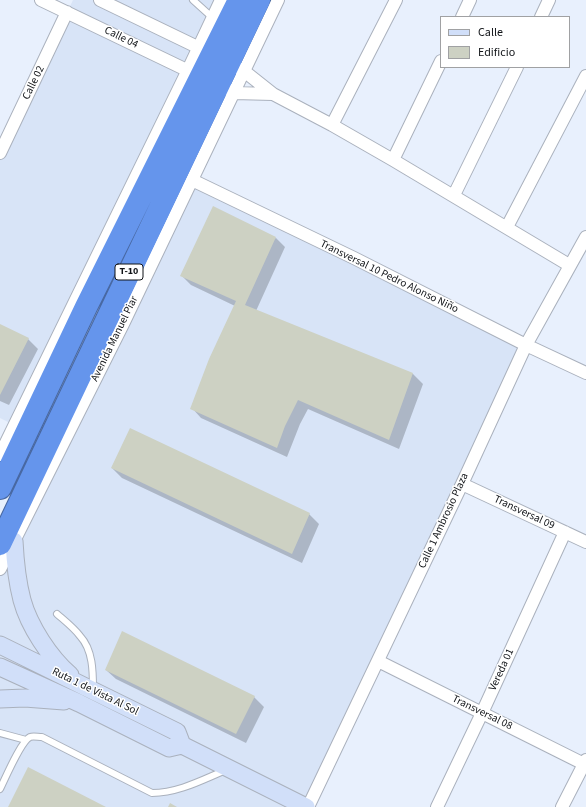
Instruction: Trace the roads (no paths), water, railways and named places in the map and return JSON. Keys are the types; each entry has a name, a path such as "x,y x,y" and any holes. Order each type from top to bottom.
{"highway":[{"name":"Avenida Manuel Piar","path":"237,35 239,0"},
{"name":"Avenida Manuel Piar","path":"0,488 54,359 221,59 259,0"},
{"name":"Avenida Manuel Piar","path":"7,543 210,81"}],"street":[{"name":"Calle 04","path":"41,0 210,81"},
{"path":"100,0 221,59 273,94 332,125 454,195 569,266"},
{"name":"Avenida Manuel Piar","path":"221,0 237,35"},
{"name":"Avenida Manuel Piar","path":"0,569 7,543 123,324 192,180 210,81 221,59 237,35 278,0"},
{"path":"332,125 396,0"},
{"path":"462,16 470,0"},
{"path":"541,16 549,0"},
{"name":"Calle 02","path":"0,153 5,130 67,12"},
{"path":"393,160 440,63"},
{"path":"454,195 516,68"},
{"path":"507,227 586,76"},
{"path":"210,81 273,94"},
{"name":"Transversal 10 Pedro Alonso Niño","path":"192,180 354,258 526,345 586,373"},
{"name":"Calle 1 Ambrosio Plaza","path":"307,807 462,484 526,345 586,237"},
{"name":"Avenida Manuel Piar","path":"0,455 54,359"},
{"name":"Transversal 09","path":"462,484 586,542"},
{"name":"Vereda 01","path":"437,807 565,532"},
{"path":"7,543 22,601 34,629 51,654 60,664 89,689"},
{"name":"Ruta 1 de Vista Al Sol","path":"0,645 177,732 182,745"},
{"name":"Transversal 08","path":"378,661 585,763"},
{"name":"Ruta 1 de Vista Al Sol","path":"0,667 79,703 170,748 182,745 307,807"},
{"path":"0,699 49,699 79,703"},
{"path":"562,807 585,763"}],"lane":[{"path":"193,0 237,35"},
{"path":"57,614 81,636 90,655 93,674 89,689"},
{"path":"0,733 26,740"},
{"path":"0,789 26,740 31,736 42,737 152,793 163,793 176,790 229,768"}]}
